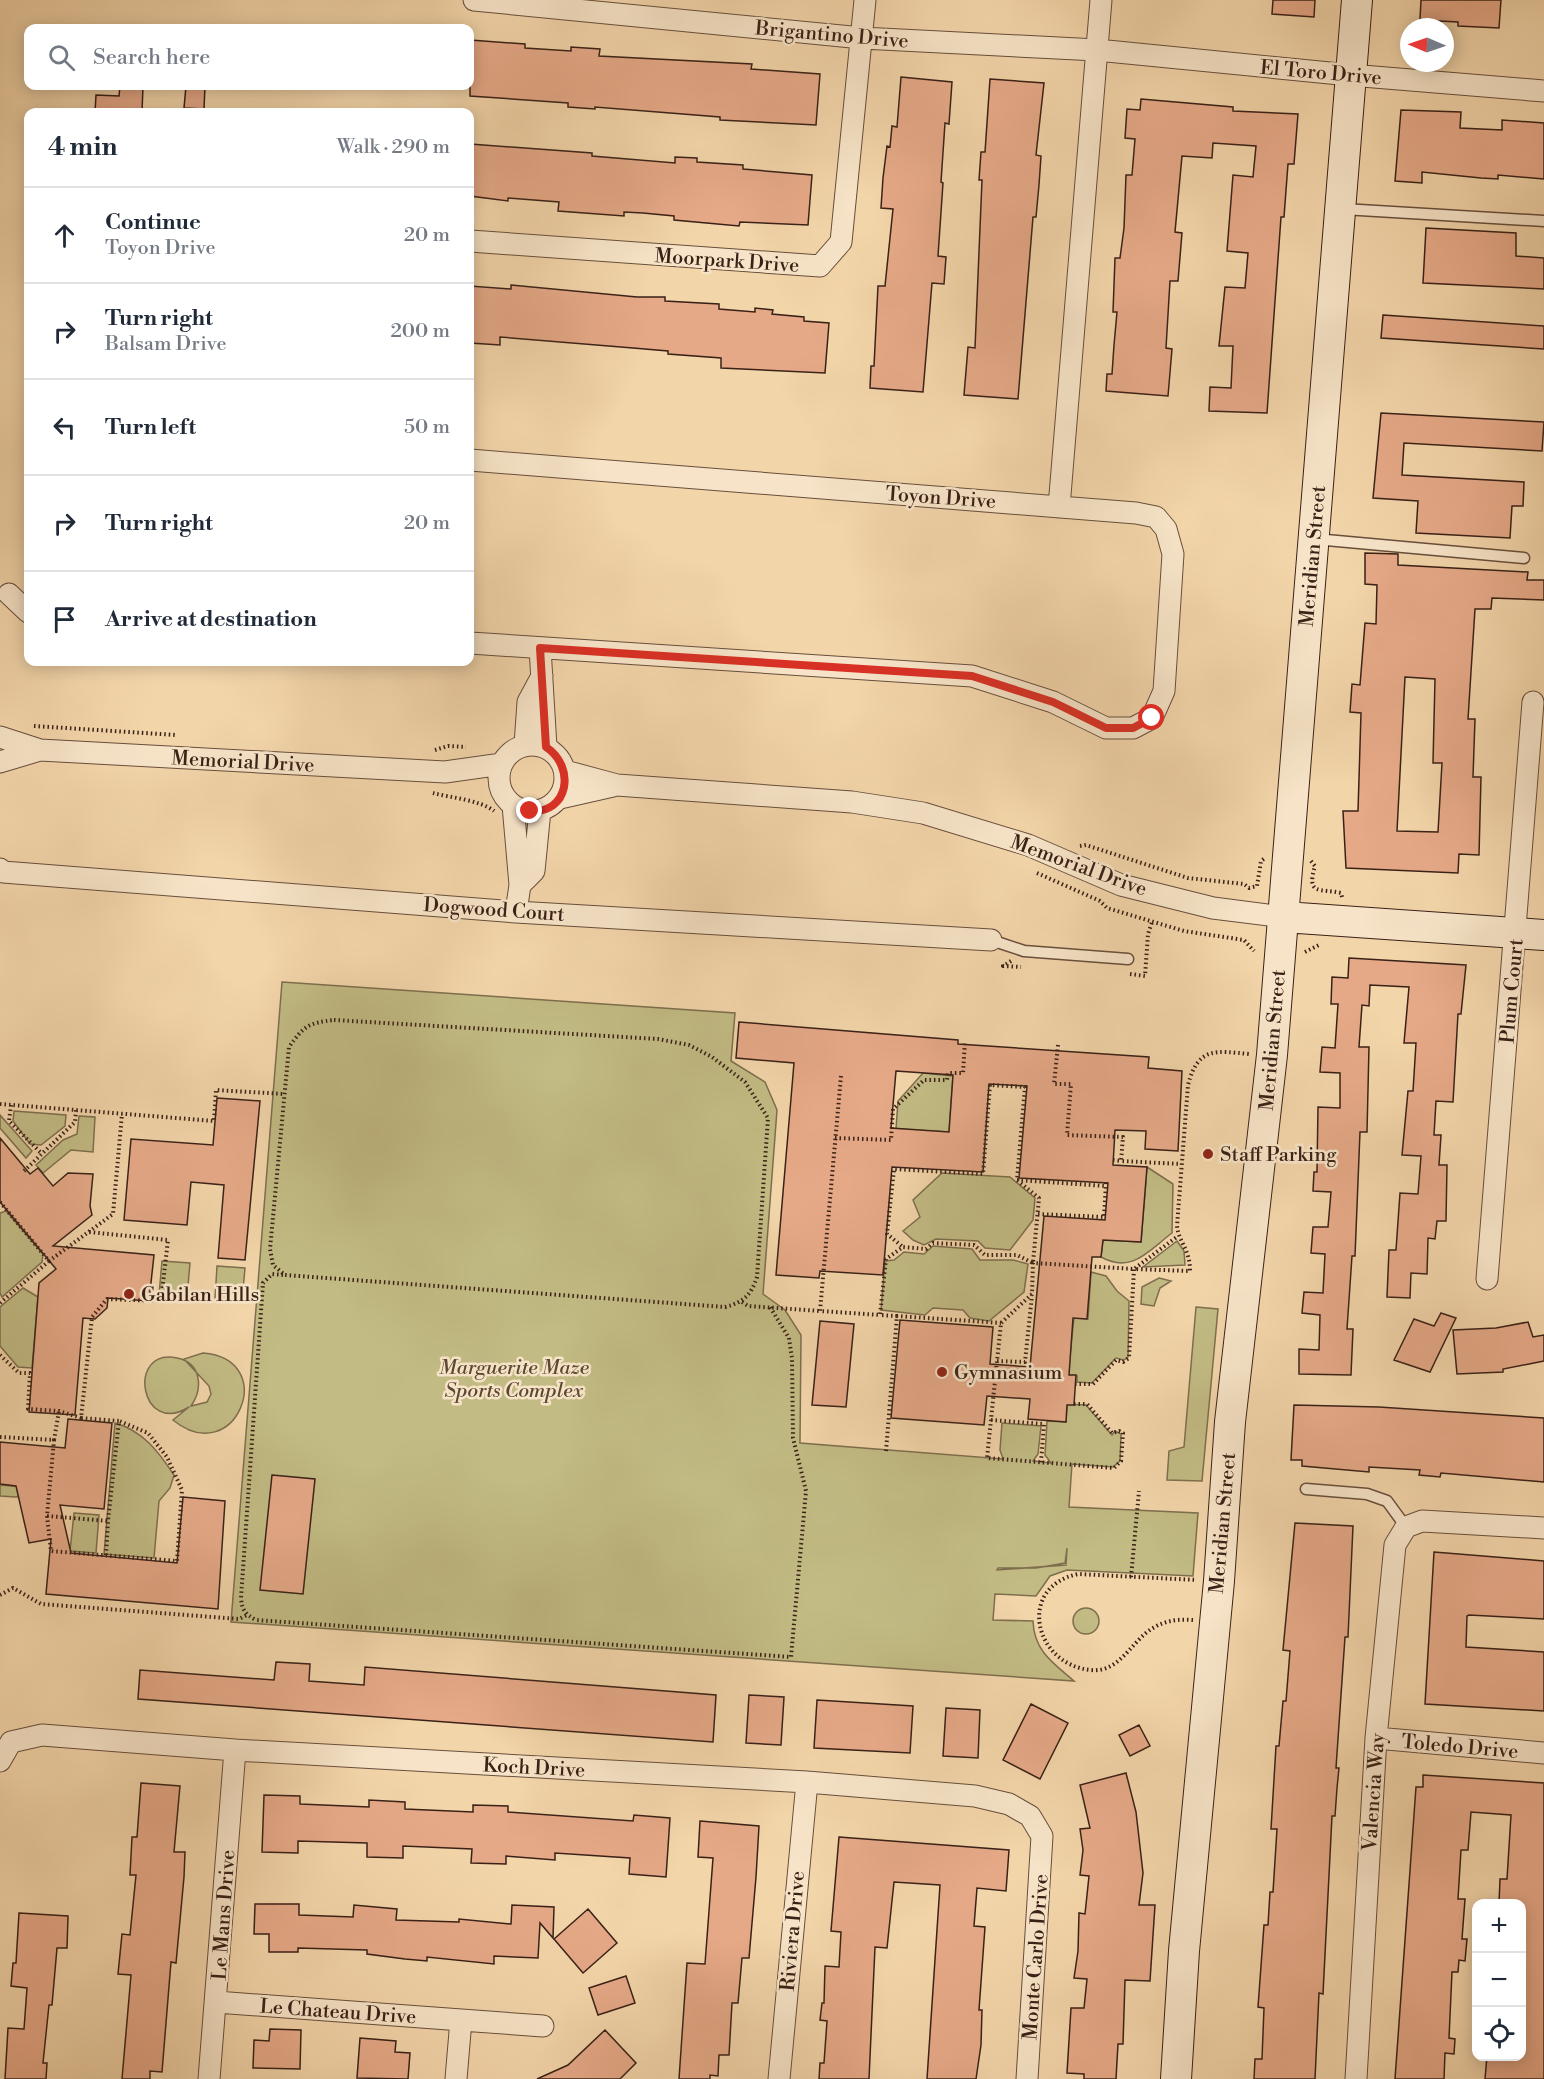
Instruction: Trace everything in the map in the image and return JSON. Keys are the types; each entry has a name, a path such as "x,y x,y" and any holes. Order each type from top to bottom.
{"street":[{"name":"Brigantino Drive","path":"474,0 862,38 1097,50"},
{"path":"862,38 865,0"},
{"path":"1059,507 1101,0"},
{"name":"Meridian Street","path":"1176,2079 1213,1620 1219,1581 1230,1422 1272,1055 1357,0"},
{"name":"Moorpark Drive","path":"474,241 820,266 841,242 862,38"},
{"name":"El Toro Drive","path":"1097,50 1350,75 1544,90"},
{"name":"Toyon Drive","path":"474,460 1059,507 1156,517 1166,529 1173,554 1164,691 1152,718 1133,728 1106,728 1053,702 972,676 540,648"},
{"path":"9,594 24,608"},
{"path":"474,643 540,648 542,676 536,746"},
{"name":"Plum Court","path":"1487,1279 1530,934 1533,702"},
{"path":"0,737 40,750"},
{"path":"516,912 520,885 505,810 505,797 500,787 502,764 515,748 536,746 555,753 565,771 566,781 560,798"},
{"path":"0,762 40,750"},
{"name":"Memorial Drive","path":"40,750 445,772"},
{"path":"445,772 502,764"},
{"path":"565,771 616,785"},
{"path":"445,772 500,787"},
{"path":"505,810 540,810 560,798 616,785"},
{"name":"Memorial Drive","path":"616,785 852,802 923,813 1028,844 1121,885 1213,908 1284,917 1530,934"},
{"path":"520,885 534,871 540,810"},
{"name":"Dogwood Court","path":"0,869 3,872 516,912 991,940"},
{"path":"1414,1524 1544,1528"},
{"name":"Valencia Way","path":"1356,2079 1376,1738 1395,1545 1414,1524"},
{"name":"Koch Drive","path":"0,1761 11,1742 42,1736 235,1750 807,1782 975,1796 1009,1804 1030,1816 1042,1836"},
{"name":"Toledo Drive","path":"1376,1738 1544,1753"},
{"name":"Le Mans Drive","path":"209,2079 235,1750"},
{"name":"Riviera Drive","path":"779,2079 807,1782"},
{"name":"Monte Carlo Drive","path":"1027,2079 1042,1836"},
{"name":"Le Chateau Drive","path":"216,2002 543,2026"},
{"path":"456,2079 461,2020"}],"lane":[{"path":"1340,209 1544,221"},
{"path":"1313,539 1524,558"},
{"path":"991,940 1024,951 1128,958"},
{"path":"1306,1489 1367,1494 1387,1501 1414,1524"}],"path":[{"path":"448,746 469,747"},
{"path":"461,801 485,804 505,810"},
{"path":"1086,845 1188,878 1244,884 1249,888 1257,886 1261,861"},
{"path":"1315,866 1311,880 1314,887 1322,892 1334,892"},
{"path":"1034,871 1100,901 1107,908 1184,931 1244,940 1254,949 1254,956"},
{"path":"1244,940 1245,930"},
{"path":"1305,961 1305,952 1318,945 1325,946"},
{"path":"285,1275 273,1265 270,1249 288,1047 300,1031 312,1023 334,1020 646,1038 689,1045 712,1057 745,1082 768,1118 758,1276 753,1291 742,1302"},
{"path":"835,1138 891,1140 893,1109 924,1080 947,1080 948,1072 963,1073 965,1041"},
{"path":"1058,1046 1054,1084 1071,1084 1067,1135 1123,1137 1121,1161"},
{"path":"1017,1179 1025,1087 990,1085 983,1174 894,1169 887,1234 903,1247 926,1249 933,1243 974,1245 985,1255 1017,1256 1033,1263 1190,1271 1187,1247 1178,1236 1181,1164 1188,1085 1192,1070 1201,1057 1213,1051 1272,1055"},
{"path":"820,1311 841,1076"},
{"path":"0,1104 214,1121 216,1090 284,1094"},
{"path":"11,1105 9,1122 42,1154"},
{"path":"24,1171 75,1122 76,1110"},
{"path":"0,1302 114,1214 122,1114"},
{"path":"1113,1160 1181,1164"},
{"path":"1017,1179 1106,1185 1104,1217 1038,1214"},
{"path":"997,1361 1025,1362 1039,1198 1017,1179"},
{"path":"0,1202 49,1262"},
{"path":"81,1418 92,1317 107,1299 161,1301 168,1240 89,1233"},
{"path":"1076,1384 1093,1384 1116,1360 1123,1362 1129,1358 1134,1269 1178,1236"},
{"path":"880,1315 886,1259 903,1247"},
{"path":"770,1307 789,1338 792,1359 793,1438 806,1491 791,1657 256,1620 246,1615 242,1609 263,1283 272,1274 725,1307 742,1302 770,1307 1001,1323"},
{"path":"1032,1294 1001,1323 987,1458 1114,1468 1121,1461 1123,1433 1119,1431 1112,1433 1086,1404 1074,1404"},
{"path":"886,1451 897,1316"},
{"path":"0,1355 19,1373 30,1373 28,1409 59,1411 81,1418 119,1421 148,1433 167,1457 182,1490 177,1561 51,1551 46,1516 59,1411"},
{"path":"992,1420 1044,1424 1041,1462"},
{"path":"106,1555 119,1421"},
{"path":"0,1437 54,1440"},
{"path":"1131,1577 1139,1491"},
{"path":"46,1516 108,1521"},
{"path":"1213,1620 1174,1619 1153,1628 1111,1667 1094,1671 1065,1664 1046,1644 1040,1625 1040,1605 1049,1588 1062,1577 1078,1574 1219,1581"},
{"path":"0,1596 13,1588 41,1604 239,1619 246,1615"}],"green space":[{"name":"Marguerite Maze Sports Complex","path":"282,982 735,1013 731,1061 765,1082 777,1110 763,1294 785,1310 801,1335 800,1443 1003,1459 1000,1450 1002,1423 1041,1426 1038,1454 1033,1461 1051,1463 1045,1455 1047,1421 1066,1422 1067,1404 1086,1405 1112,1435 1115,1431 1121,1434 1120,1461 1113,1467 1072,1464 1069,1507 1198,1513 1193,1576 1067,1570 1050,1576 1036,1596 995,1594 993,1620 1033,1621 1037,1640 1046,1656 1074,1681 231,1622","holes":["1067,1548 1066,1565 1044,1567 1065,1563","998,1568 1025,1568 997,1570"]},
{"path":"923,1073 953,1076 949,1132 896,1129 898,1101"},
{"path":"14,1111 66,1115 65,1126 41,1145 30,1144 13,1121"},
{"path":"0,1115 32,1151 26,1158 0,1128"},
{"path":"79,1116 95,1117 93,1152 71,1150 43,1173 36,1165 63,1140 77,1134"},
{"path":"1147,1167 1173,1184 1172,1233 1147,1253 1131,1262 1112,1262 1101,1257 1103,1240 1141,1242"},
{"path":"942,1173 1010,1177 1035,1198 1033,1220 1010,1250 985,1248 978,1241 936,1239 924,1245 913,1240 903,1231 920,1217 913,1200"},
{"path":"6,1211 43,1254 42,1262 2,1297 0,1293 0,1213"},
{"path":"1177,1241 1184,1251 1185,1265 1143,1267"},
{"path":"933,1246 972,1249 980,1260 1013,1260 1028,1264 1024,1292 989,1321 970,1318 963,1310 933,1308 925,1315 881,1310 885,1261 894,1260 904,1252 924,1254"},
{"path":"162,1261 190,1263 187,1297 159,1295"},
{"path":"217,1266 245,1268 242,1301 215,1299"},
{"path":"1091,1272 1106,1276 1117,1291 1129,1301 1128,1357 1124,1360 1116,1358 1092,1383 1077,1382 1077,1376 1068,1375 1074,1318 1088,1319"},
{"path":"1159,1278 1171,1281 1160,1288 1154,1306 1141,1304 1142,1287"},
{"path":"23,1288 38,1297 32,1368 18,1367 0,1346 0,1307"},
{"path":"1196,1307 1218,1309 1202,1481 1167,1480 1169,1451 1184,1447"},
{"path":"203,1353 227,1360 240,1373 244,1390 240,1408 230,1423 215,1432 195,1432 173,1420 189,1407 172,1413 159,1411 150,1402 145,1377 150,1365 161,1358 177,1358 186,1362 184,1359","holes":["196,1372 209,1386 211,1394 207,1402 191,1406 197,1392"]},
{"path":"115,1423 134,1431 149,1443 174,1475 170,1488 159,1501 154,1558 104,1554"},
{"path":"0,1485 35,1488 35,1494 16,1497 0,1496"},
{"path":"74,1513 99,1515 96,1553 70,1551"},
{"path":"1086,1608 1095,1612 1099,1621 1095,1630 1086,1634 1077,1630 1073,1621 1077,1612"}],"building":[{"path":"1273,0 1315,0 1314,17 1272,14"},
{"path":"1421,0 1501,0 1499,28 1458,26 1454,18 1420,18"},
{"path":"474,40 525,44 525,48 571,51 571,47 600,49 599,56 752,64 751,69 820,74 816,125 720,120 720,117 568,107 568,103 470,96 470,90 474,90"},
{"path":"901,77 952,82 949,124 945,123 938,256 946,257 944,284 932,283 923,392 870,388 871,366 874,366 878,286 885,286 893,209 881,208 883,178 892,126 897,127"},
{"path":"990,79 1044,83 1036,155 1041,156 1039,185 1036,217 1033,217 1018,399 964,395 968,347 975,348 982,180 979,180 981,152 985,152"},
{"path":"120,90 143,90 142,108 95,108 96,95 119,96"},
{"path":"186,90 205,90 204,108 184,108"},
{"path":"1141,99 1233,107 1233,111 1298,114 1294,164 1288,164 1284,217 1281,217 1267,413 1209,411 1210,387 1231,388 1233,346 1219,346 1225,287 1245,288 1248,253 1227,251 1233,175 1253,177 1256,146 1213,143 1212,158 1182,156 1175,232 1182,233 1178,281 1170,281 1166,348 1172,349 1168,396 1106,391 1107,374 1112,374 1117,312 1113,312 1115,258 1120,258 1124,228 1126,175 1132,175 1135,139 1125,138 1127,109 1140,110"},
{"path":"1401,110 1461,112 1460,128 1502,130 1502,120 1544,123 1544,179 1498,175 1498,179 1422,172 1422,183 1395,181"},
{"path":"474,144 592,153 592,156 675,163 675,157 697,158 697,162 743,165 743,169 812,175 808,225 740,222 739,226 674,220 674,216 643,213 624,212 624,216 558,211 559,202 508,198 508,201 474,197"},
{"path":"1426,228 1516,233 1516,256 1544,258 1544,289 1423,283"},
{"path":"511,285 637,297 665,297 665,301 719,304 719,309 755,312 755,308 773,310 772,314 804,317 804,321 829,323 825,373 721,368 721,358 668,354 668,351 633,348 500,337 500,345 474,343 474,286 511,289"},
{"path":"1383,315 1544,326 1544,349 1381,338"},
{"path":"1381,413 1544,422 1542,451 1404,443 1402,475 1524,482 1523,506 1512,506 1510,538 1416,533 1418,501 1373,498"},
{"path":"1365,553 1398,554 1398,565 1528,572 1527,580 1544,580 1544,600 1492,598 1491,609 1475,609 1468,719 1475,719 1473,777 1481,777 1479,855 1459,854 1458,873 1346,868 1343,811 1358,811 1361,713 1350,712 1352,684 1360,685 1365,623 1376,624 1377,585 1365,584","holes":["1405,677 1435,679 1433,763 1442,763 1438,832 1397,831"]},
{"path":"1349,958 1466,965 1461,1014 1458,1014 1453,1102 1436,1101 1434,1135 1441,1135 1439,1165 1447,1165 1446,1221 1437,1221 1435,1239 1428,1238 1427,1274 1411,1273 1410,1298 1387,1297 1389,1250 1396,1250 1400,1193 1418,1194 1421,1156 1402,1155 1408,1091 1413,1091 1416,1043 1404,1043 1409,987 1370,985 1369,1006 1362,1005 1359,1047 1369,1047 1367,1132 1360,1132 1355,1256 1352,1256 1347,1329 1353,1329 1351,1375 1299,1374 1299,1349 1319,1350 1320,1315 1302,1313 1304,1292 1323,1293 1325,1254 1311,1253 1313,1227 1328,1227 1331,1192 1313,1191 1314,1172 1317,1172 1318,1107 1340,1108 1340,1073 1320,1072 1322,1047 1335,1048 1338,1004 1331,1004 1332,977 1348,978"},
{"path":"739,1022 958,1040 958,1044 1149,1057 1148,1068 1182,1071 1178,1151 1145,1149 1146,1131 1115,1130 1113,1165 1147,1167 1141,1242 1103,1240 1101,1257 1092,1257 1087,1319 1073,1318 1069,1375 1076,1375 1074,1405 1067,1405 1066,1422 1028,1419 1030,1399 987,1396 984,1425 891,1418 900,1320 993,1327 990,1364 1030,1367 1044,1216 1105,1220 1108,1183 1019,1178 1027,1086 989,1084 983,1172 892,1167 883,1275 820,1271 819,1278 776,1275 794,1063 736,1058","holes":["896,1071 953,1075 949,1132 891,1128"]},
{"path":"217,1098 260,1101 245,1260 218,1258 224,1185 191,1182 187,1225 124,1220 131,1139 213,1145"},
{"path":"0,1138 30,1174 38,1168 53,1186 68,1173 93,1174 90,1206 92,1215 53,1246 154,1255 149,1301 108,1298 107,1308 95,1319 83,1318 75,1415 29,1412 39,1283 56,1269 0,1202"},
{"path":"1441,1313 1456,1318 1430,1372 1394,1360 1414,1319 1434,1326"},
{"path":"820,1321 854,1324 846,1407 812,1405"},
{"path":"1528,1322 1533,1337 1544,1335 1544,1361 1503,1369 1503,1372 1457,1374 1453,1330 1496,1328"},
{"path":"1294,1405 1379,1407 1544,1418 1544,1482 1441,1473 1440,1477 1419,1475 1420,1470 1369,1467 1369,1472 1302,1466 1302,1460 1291,1460"},
{"path":"68,1419 112,1423 104,1509 60,1505 71,1553 177,1563 183,1497 225,1501 218,1609 46,1594 51,1539 29,1543 16,1486 0,1484 0,1442 65,1448"},
{"path":"272,1475 315,1479 303,1594 260,1590"},
{"path":"1295,1523 1353,1526 1348,1637 1345,1637 1336,1768 1339,1768 1335,1816 1332,1816 1323,1994 1319,1993 1315,2079 1254,2079 1255,2059 1262,2059 1264,2008 1258,2007 1264,1925 1268,1925 1270,1892 1273,1892 1277,1829 1271,1829 1276,1746 1279,1746 1283,1701 1286,1701 1290,1651 1283,1650"},
{"path":"1434,1552 1544,1561 1544,1619 1469,1615 1467,1616 1466,1647 1544,1652 1544,1711 1425,1704"},
{"path":"276,1662 310,1664 309,1681 364,1685 365,1667 716,1695 713,1742 138,1699 140,1670 274,1680"},
{"path":"749,1695 784,1697 781,1745 746,1743"},
{"path":"817,1700 913,1706 910,1753 814,1748"},
{"path":"1031,1704 1068,1723 1040,1779 1003,1760"},
{"path":"946,1708 980,1710 978,1758 943,1756"},
{"path":"1139,1725 1150,1746 1130,1756 1119,1735"},
{"path":"1126,1773 1136,1812 1143,1873 1139,1905 1155,1905 1150,1981 1125,1980 1123,2044 1118,2044 1116,2079 1084,2079 1084,2074 1067,2073 1071,2008 1084,2008 1087,1979 1074,1978 1078,1951 1079,1913 1085,1914 1089,1876 1080,1875 1083,1850 1080,1829 1090,1828 1080,1785"},
{"path":"1423,1775 1544,1783 1544,2079 1485,2079 1487,2061 1526,2061 1526,1899 1499,1899 1500,1879 1507,1879 1511,1815 1471,1812 1468,1850 1461,1850 1458,1899 1465,1899 1462,1939 1467,1939 1465,1961 1459,1960 1458,1972 1452,1972 1449,2038 1455,2039 1454,2054 1445,2053 1444,2079 1395,2079 1416,1787 1423,1787"},
{"path":"141,1783 180,1786 174,1852 185,1852 184,1877 176,1963 171,1962 162,2072 150,2071 150,2079 122,2079 131,1975 118,1974 122,1934 130,1935 136,1875 130,1875 132,1837 137,1837"},
{"path":"264,1795 300,1796 300,1804 369,1807 369,1800 405,1802 405,1809 473,1812 473,1805 508,1806 508,1812 633,1821 634,1815 670,1818 666,1877 629,1874 630,1858 555,1853 555,1860 506,1856 506,1864 471,1863 472,1849 403,1846 403,1858 367,1857 367,1843 298,1841 298,1853 262,1852"},
{"path":"700,1821 759,1826 756,1877 749,1958 742,1958 738,2003 732,2003 729,2055 719,2055 718,2076 710,2075 710,2079 679,2079 687,1963 705,1964 713,1858 698,1857"},
{"path":"839,1837 1009,1850 1006,1891 977,1888 974,1926 985,1927 979,2010 982,2010 981,2045 976,2079 927,2079 940,1885 894,1882 887,1948 875,1947 869,2079 819,2079 820,2063 824,2063 827,2021 820,2020 822,2003 824,2003 825,1966 839,1967 841,1932 831,1931"},
{"path":"255,1904 299,1904 299,1915 353,1917 354,1905 397,1909 396,1920 459,1922 459,1919 511,1924 512,1905 554,1907 553,1938 540,1923 538,1958 494,1956 494,1964 427,1957 427,1961 405,1959 367,1954 367,1950 298,1948 298,1952 269,1952 269,1934 254,1934"},
{"path":"588,1909 617,1943 583,1973 554,1939"},
{"path":"19,1913 68,1916 67,1948 57,1948 52,2005 49,2005 43,2063 47,2063 46,2079 5,2079 8,2028 24,2029 27,1988 11,1986 13,1963 16,1963"},
{"path":"626,1976 635,2003 598,2015 589,1988"},
{"path":"270,2029 301,2030 300,2069 253,2068 254,2040 269,2041"},
{"path":"605,2030 636,2063 620,2079 537,2079 568,2065"},
{"path":"360,2038 396,2041 395,2052 410,2053 408,2079 357,2078"}],"place":[{"name":"Staff Parking","path":"1208,1154"},
{"name":"Gabilan Hills","path":"129,1294"},
{"name":"Gymnasium","path":"942,1372"}],"route":[{"path":"530,811 546,808 556,802 560,798 566,781 561,761 546,747 540,648 972,676 1053,702 1106,728 1133,728 1152,718"}]}
